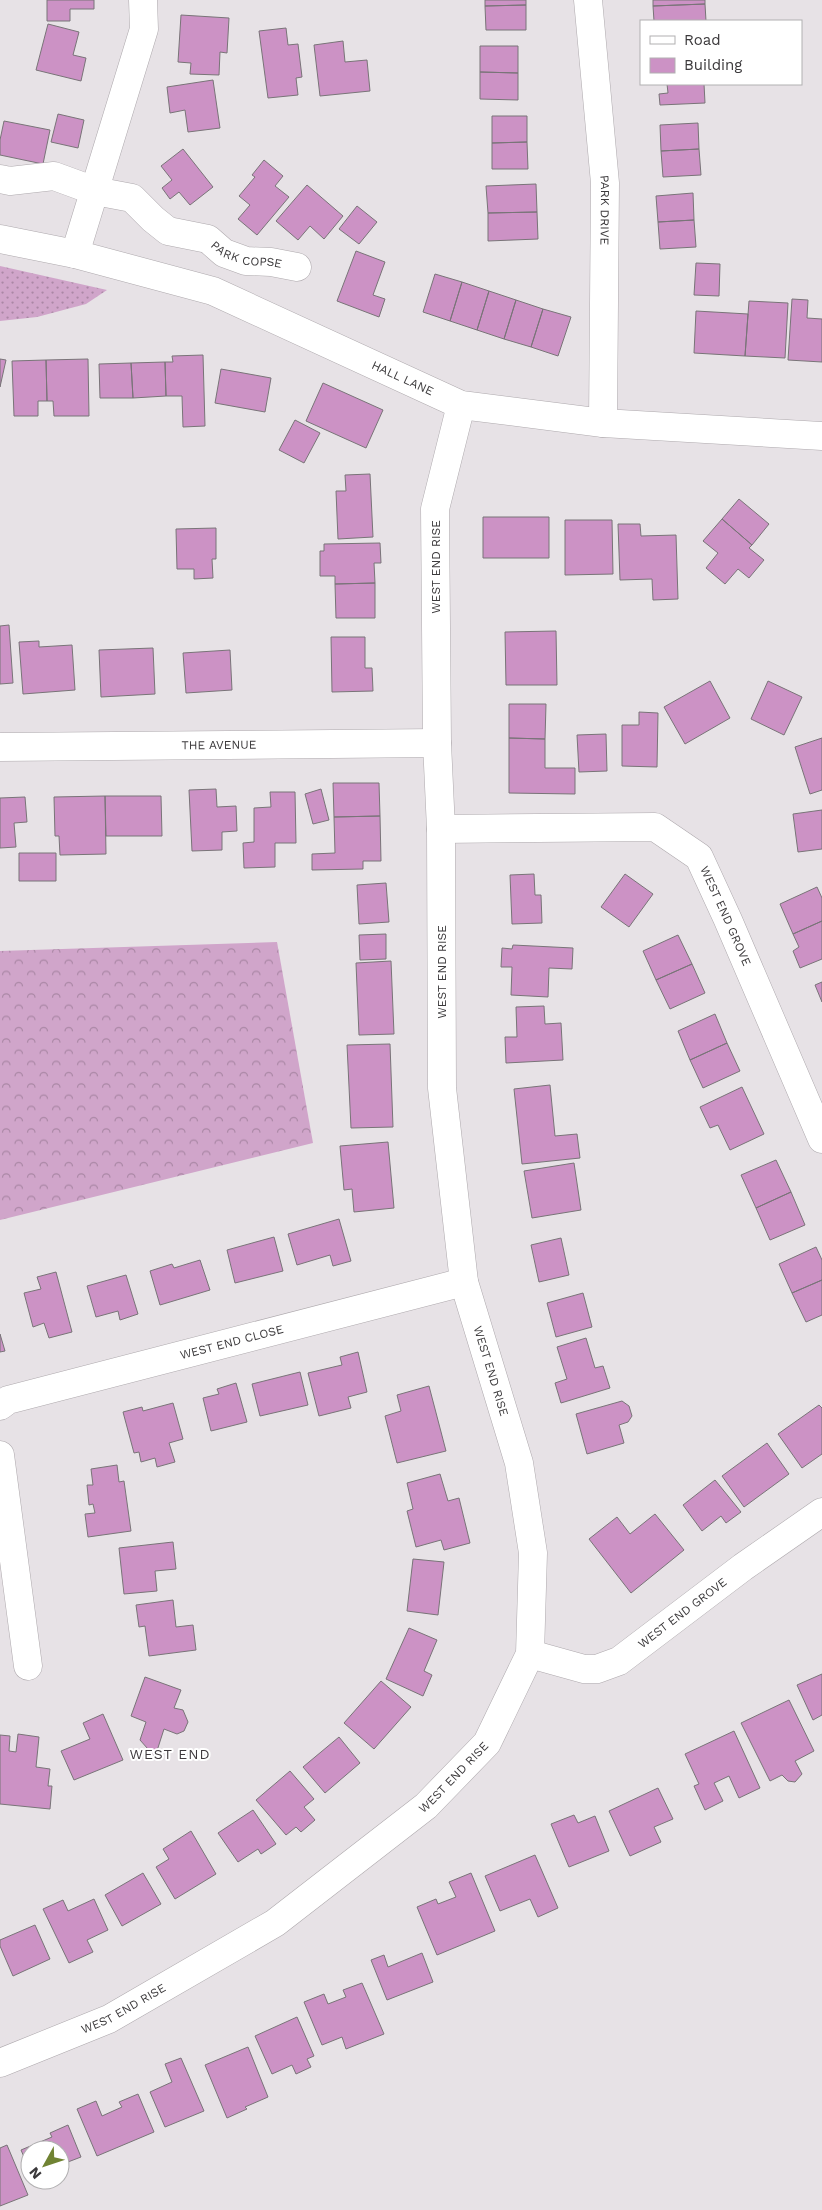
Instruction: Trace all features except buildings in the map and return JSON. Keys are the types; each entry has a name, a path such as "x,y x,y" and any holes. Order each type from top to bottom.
{"street":[{"path":"75,254 144,29 143,0"},
{"name":"PARK DRIVE","path":"588,0 605,183 603,423"},
{"name":"PARK COPSE","path":"0,179 10,181 54,176 95,191 132,198 168,231 208,239 224,253 246,261 271,262 297,267"},
{"name":"HALL LANE","path":"0,239 75,254 214,291 461,405 603,423 822,436"},
{"name":"WEST END RISE","path":"0,2063 109,2019 275,1923 426,1806 487,1743 530,1654 533,1553 519,1463 464,1282 442,1088 441,829 437,743 435,509 461,405"},
{"name":"THE AVENUE","path":"0,747 437,743"},
{"name":"WEST END GROVE","path":"441,829 655,827 698,858 728,920 822,1139"},
{"name":"WEST END CLOSE","path":"0,1406 8,1400 464,1282"},
{"path":"0,1455 28,1666"},
{"name":"WEST END GROVE","path":"530,1654 584,1670 597,1670 620,1661 743,1567 822,1512"}],"green space":[{"path":"0,266 107,290 86,304 37,317 0,321"},
{"path":"277,942 313,1143 0,1220 0,951"}],"district":[{"name":"WEST END","path":"170,1754"}]}
